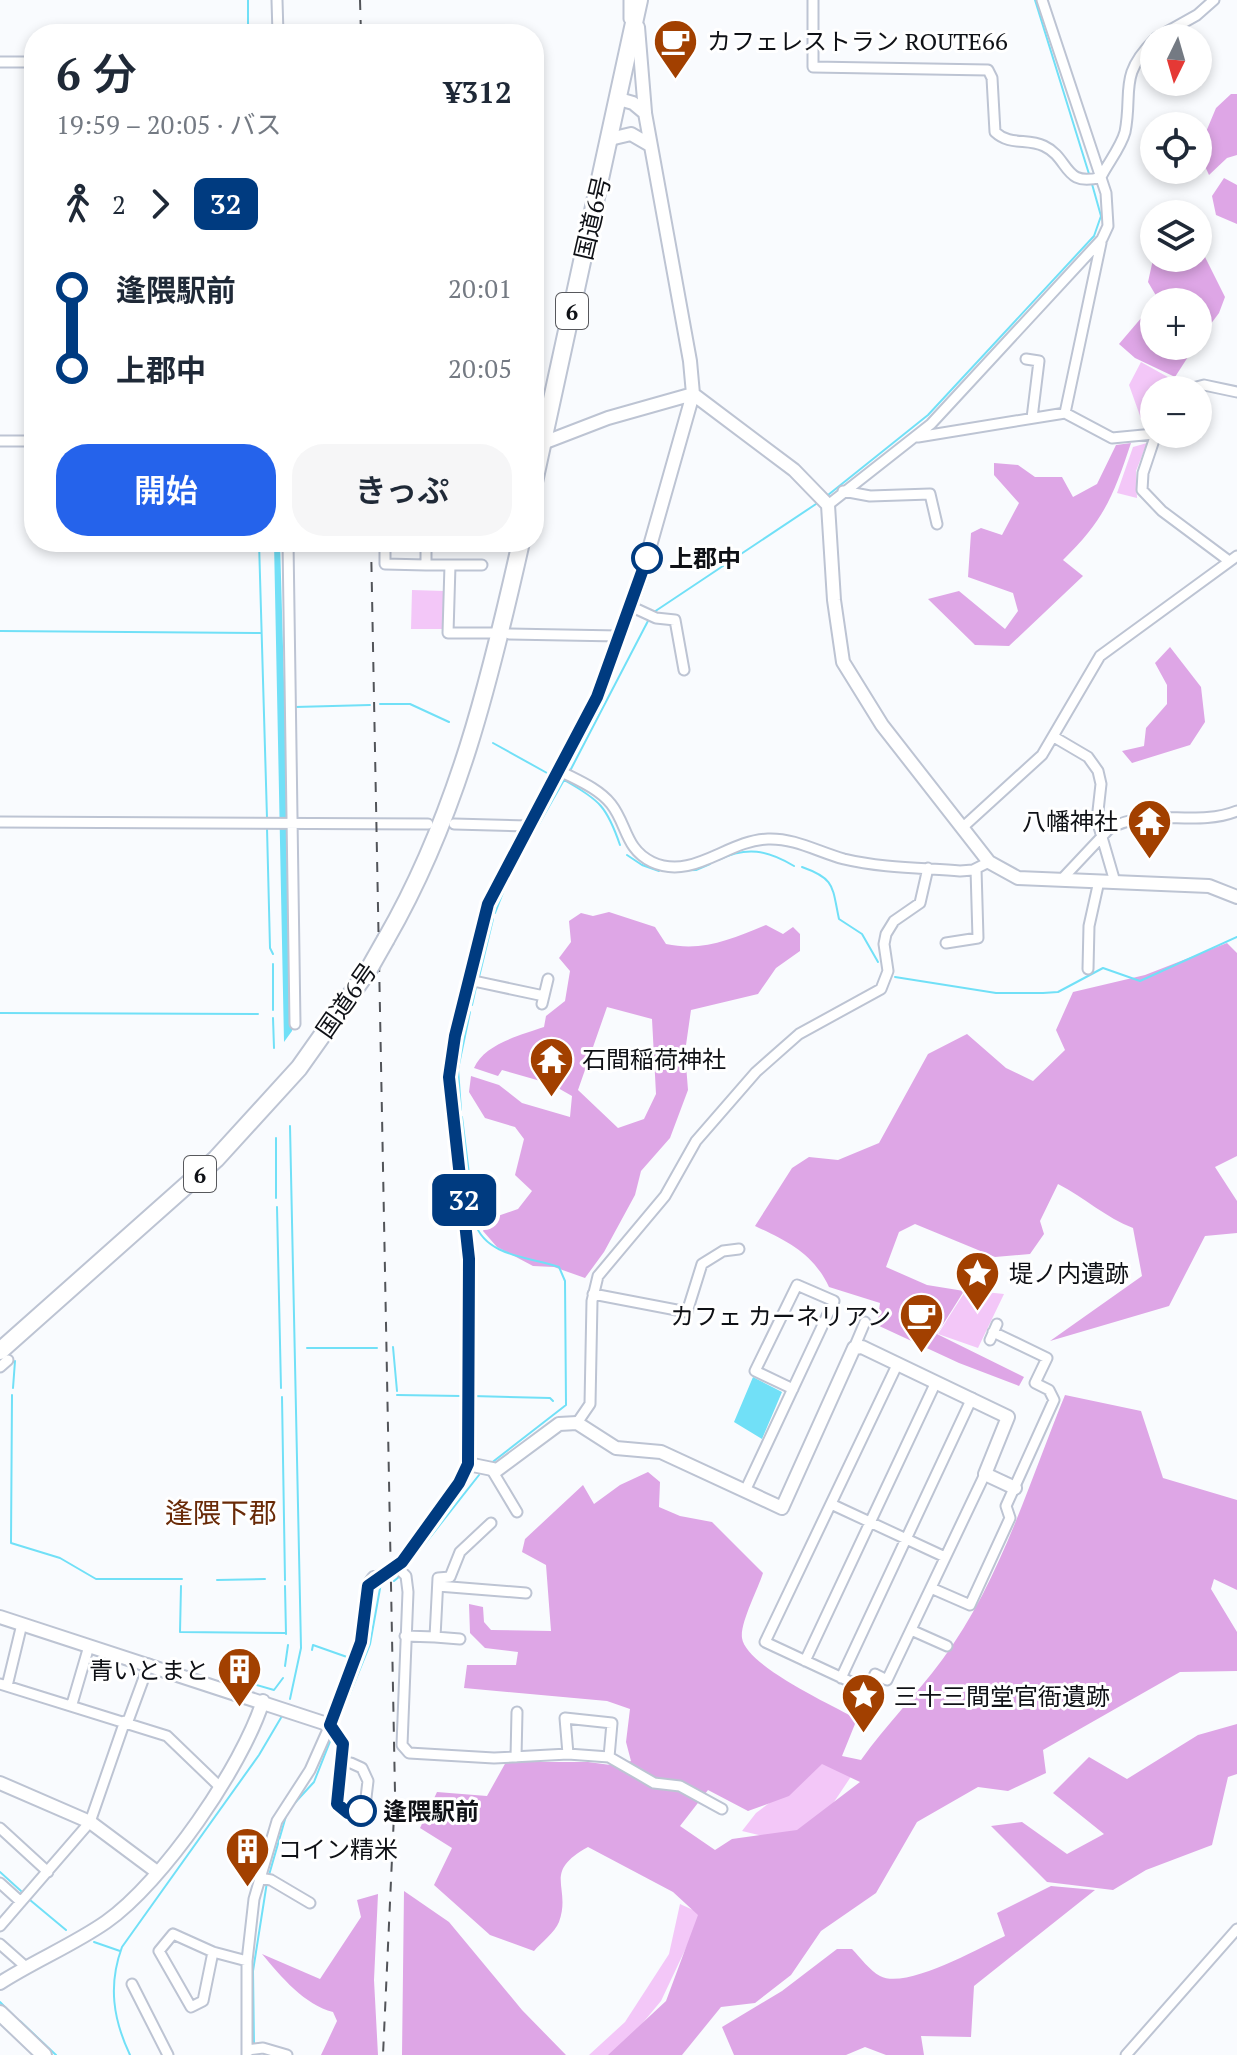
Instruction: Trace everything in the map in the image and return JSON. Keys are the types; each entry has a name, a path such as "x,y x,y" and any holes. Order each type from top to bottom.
{"highway":[{"name":"国道6号","path":"544,418 610,139 639,0"},
{"name":"国道6号","path":"3,1359 216,1159 299,1068 369,969 428,859 458,781 500,634 519,552"}],"main road":[{"path":"0,2013 44,2055"}],"street":[{"path":"277,0 278,24"},
{"path":"628,50 629,0"},
{"path":"287,2055 263,2048 247,2053 247,1961 260,1878 277,1821 334,1727 361,1642 368,1586 374,1578 400,1563 459,1483 468,1464 469,1259 449,1077 469,980 488,904 597,697 630,606 693,394 689,353 645,113 638,51 639,0"},
{"path":"813,0 813,67 988,70 992,78 993,118 999,136 1008,141 1044,146 1077,179 1101,177"},
{"path":"1042,0 1110,209 1065,413"},
{"path":"1181,24 1214,0"},
{"path":"0,62 24,62"},
{"path":"1101,177 1125,133 1129,79 1140,62"},
{"path":"619,99 633,103 645,113"},
{"path":"610,139 631,134 650,145"},
{"path":"828,505 931,424 1102,239"},
{"path":"1026,359 1039,361 1032,418"},
{"path":"1212,387 1237,392"},
{"path":"544,441 693,394"},
{"path":"693,394 794,470 828,505 834,600 843,662 882,725 989,862 1018,878 1209,886 1237,897"},
{"path":"914,437 1065,413 1112,438 1140,435"},
{"path":"0,441 24,441"},
{"path":"962,828 1007,791 1042,755 1100,656 1233,558 1162,511 1142,490 1143,473 1151,448"},
{"path":"843,491 870,496 930,494 937,524"},
{"path":"288,552 286,824 295,1024"},
{"path":"385,552 385,564 482,565"},
{"path":"426,552 426,565"},
{"path":"450,565 448,633 494,633"},
{"path":"630,606 656,618 675,620 684,670"},
{"path":"509,634 619,636"},
{"path":"1054,737 1088,757 1098,771 1097,820 1115,882"},
{"path":"560,771 608,800 634,850 654,863 670,867 693,865 742,844 766,839 786,840 846,859 928,868 976,869 989,862"},
{"path":"1062,879 1102,836 1118,824 1134,819 1201,820 1237,811"},
{"path":"0,822 428,824"},
{"path":"454,824 527,826"},
{"path":"577,1423 590,1404 595,1280 665,1196 696,1141 756,1072 799,1034 881,989 888,971 884,944 886,934 894,921 920,903 928,868"},
{"path":"946,943 978,938 976,869"},
{"path":"1088,969 1089,926 1099,881"},
{"path":"469,980 543,1000 548,979"},
{"path":"593,1294 687,1312 702,1264 723,1251 739,1249"},
{"path":"745,1491 793,1389 834,1301 797,1285 755,1371 793,1389"},
{"path":"493,1472 559,1424 577,1423 616,1448 661,1452 782,1508 865,1322"},
{"path":"931,1588 970,1605 1010,1518 1006,1506 1054,1400 1049,1390 1035,1383 1047,1358 993,1332"},
{"path":"854,1348 862,1347 898,1363 1008,1417 985,1474 887,1680 875,1674 868,1690 765,1642 898,1363"},
{"path":"805,1661 936,1382"},
{"path":"841,1678 972,1398"},
{"path":"468,1464 493,1472 517,1512"},
{"path":"985,1474 1015,1488"},
{"path":"831,1504 945,1557"},
{"path":"435,1637 438,1578 450,1577 460,1552 491,1523"},
{"path":"400,1563 408,1592 402,1745 414,1756 568,1754 609,1757 654,1783 680,1786 722,1809"},
{"path":"438,1586 526,1593"},
{"path":"0,1617 277,1705 334,1727 347,1741 346,1757 362,1768 368,1781 364,1808 358,1813 348,1813 339,1807 336,1797 343,1744 334,1727"},
{"path":"22,1624 4,1685 126,1721 176,1743 221,1788"},
{"path":"911,1630 947,1646"},
{"path":"405,1636 460,1639"},
{"path":"72,1704 89,1646"},
{"path":"0,1926 90,1822 149,1664"},
{"path":"0,1983 105,1923 130,1903 221,1788 248,1741 263,1701"},
{"path":"516,1757 517,1712"},
{"path":"568,1754 565,1718 612,1723 609,1757"},
{"path":"0,1783 90,1822 157,1872"},
{"path":"0,1828 48,1872"},
{"path":"260,1878 271,1880 310,1903"},
{"path":"0,1883 21,1902"},
{"path":"1126,2055 1237,1929"},
{"path":"213,1952 203,2001 191,2007 159,1951 173,1934 179,1934 213,1952 247,1961"},
{"path":"0,1944 26,1967"},
{"path":"132,1984 168,2055"}],"shaded area":[{"path":"1231,94 1237,94 1237,155 1227,158 1212,172 1212,118 1216,108"},
{"path":"1224,178 1237,185 1237,224 1216,215 1212,196"},
{"path":"1212,271 1225,297 1212,322 1212,288 1152,288 1148,282 1150,272"},
{"path":"1140,319 1140,360 1186,360 1173,376 1135,358 1119,344"},
{"path":"1141,362 1166,376 1140,376 1140,416 1129,385"},
{"path":"1131,443 1106,507 1063,560 1083,576 1009,646 975,645 928,599 959,591 1005,629 1018,611 1013,593 968,577 971,533 981,528 1002,535 1019,503 994,475 994,463 1018,465 1035,477 1062,477 1073,497 1097,484 1116,445"},
{"path":"1140,445 1140,448 1145,448 1136,471 1137,498 1117,493 1133,447"},
{"path":"412,590 445,591 443,629 411,629"},
{"path":"1170,647 1201,687 1205,722 1190,745 1132,763 1122,751 1144,746 1146,728 1167,704 1167,685 1155,663"},
{"path":"609,912 655,927 666,944 680,946 717,943 766,925 783,934 793,927 800,934 800,951 776,968 758,994 691,1010 685,1052 688,1090 670,1138 641,1171 635,1195 604,1252 585,1278 554,1267 533,1266 497,1247 483,1231 489,1219 518,1209 532,1191 515,1175 524,1139 515,1127 485,1118 469,1092 471,1076 499,1085 522,1103 570,1117 572,1096 551,1084 502,1070 498,1076 474,1068 494,1047 544,1027 546,1016 565,1001 570,971 559,958 571,942 569,921 581,913 593,916","holes":["607,1007 652,1019 656,1094 644,1119 618,1128 578,1090"]},
{"path":"1227,943 1237,953 1237,1156 1215,1167 1237,1201 1237,1233 1205,1236 1169,1306 1050,1341 1142,1276 1133,1228 1058,1184 1040,1221 1044,1234 1030,1254 995,1257 915,1224 899,1232 886,1267 927,1285 964,1291 937,1334 1024,1377 1019,1386 959,1363 877,1325 880,1303 829,1287 807,1257 755,1226 792,1168 809,1157 838,1160 879,1143 928,1054 967,1034 1006,1068 1033,1081 1065,1050 1056,1030 1073,992 1145,975"},
{"path":"966,1290 1004,1294 978,1348 938,1334"},
{"path":"1065,1395 1141,1411 1163,1478 1237,1500 1237,1590 1214,1579 1211,1589 1237,1632 1237,1671 1180,1672 1043,1750 1046,1773 1008,1791 978,1787 917,1822 876,1893 821,1931 791,1975 755,2003 721,2007 682,2055 608,2055 666,2001 698,1915 673,1892 588,1847 565,1865 559,1922 534,1951 490,1935 434,1885 452,1848 420,1828 437,1792 487,1796 506,1762 588,1762 618,1766 631,1761 626,1742 630,1709 607,1701 464,1688 467,1665 516,1665 518,1652 485,1648 470,1633 469,1604 483,1607 484,1622 491,1630 551,1631 546,1565 522,1552 525,1539 583,1485 594,1504 620,1485 648,1472 660,1482 659,1507 680,1516 712,1522 763,1573 742,1632 747,1649 774,1672 857,1719 842,1756 861,1760 942,1660 980,1599","holes":["822,1764 860,1782 797,1830 732,1839 715,1850 680,1826 708,1790 748,1811 789,1796"]},
{"path":"1237,1724 1237,1774 1228,1777 1212,1845 1146,1870 1113,1890 1047,1882 991,1826 1022,1822 1067,1854 1104,1834 1053,1793 1089,1757 1127,1779 1198,1735"},
{"path":"827,1759 854,1772 820,1823 780,1840 742,1831 756,1813"},
{"path":"1051,1886 1095,1890 974,1986 971,2037 921,2036 924,2055 886,2055 865,2047 846,2055 734,2055 722,2027 782,1991 837,1949 852,1949 880,1976 892,1979 924,1973 1005,1936 997,1913"},
{"path":"404,1891 449,1922 522,2010 566,2055 402,2055"},
{"path":"378,1894 374,1980 378,2055 321,2055 337,2021 333,2012 303,1997 262,1954 320,1979 361,1917 357,1900"},
{"path":"680,1904 702,1914 661,2001 616,2055 589,2055 625,2022 669,1954"}],"water":[{"path":"274,552 280,552 292,962 292,1031 284,1042"},
{"path":"753,1377 782,1392 762,1439 734,1422"}],"waterway":[{"path":"248,0 248,24"},
{"path":"1035,0 1089,174"},
{"path":"828,495 928,415 1094,236 1101,216 1092,184"},
{"path":"654,612 819,502"},
{"path":"259,552 267,818"},
{"path":"571,769 649,619"},
{"path":"0,631 260,633"},
{"path":"380,704 410,704 449,722"},
{"path":"295,707 370,705"},
{"path":"493,743 547,773"},
{"path":"516,864 564,780 601,806 620,845"},
{"path":"267,828 270,948 273,954"},
{"path":"718,860 738,853 757,852 775,856 794,866"},
{"path":"627,855 659,871"},
{"path":"668,871 696,870 710,864"},
{"path":"802,867 827,880 839,919 862,934 878,962"},
{"path":"495,913 509,877"},
{"path":"479,977 493,919"},
{"path":"895,977 996,993 1058,992 1103,968 1140,981 1237,937"},
{"path":"273,964 273,1010"},
{"path":"472,1005 476,987"},
{"path":"461,1110 458,1069 470,1012"},
{"path":"0,1013 258,1014"},
{"path":"273,1018 274,1048"},
{"path":"462,1117 475,1223 481,1234 499,1249 559,1267 565,1281 566,1405 490,1464"},
{"path":"290,1126 301,1648 290,1699"},
{"path":"276,1138 276,1198"},
{"path":"277,1207 281,1388"},
{"path":"393,1347 397,1391"},
{"path":"307,1348 377,1348"},
{"path":"13,1388 15,1361"},
{"path":"12,1395 11,1543 60,1558 96,1579 182,1579"},
{"path":"397,1395 461,1396"},
{"path":"472,1396 550,1398 553,1401"},
{"path":"282,1397 285,1580"},
{"path":"405,1569 479,1475"},
{"path":"394,1581 400,1576"},
{"path":"217,1580 265,1579"},
{"path":"336,1728 370,1644 381,1583"},
{"path":"181,1586 180,1632 286,1633"},
{"path":"285,1586 286,1634"},
{"path":"285,1666 288,1645"},
{"path":"312,1650 313,1645 347,1657"},
{"path":"253,1684 274,1690 283,1678"},
{"path":"130,2055 114,2002 115,1975 122,1947 259,1755 282,1716"},
{"path":"291,1807 314,1782 333,1734"},
{"path":"269,1875 286,1816"},
{"path":"0,1872 21,1891"},
{"path":"254,2044 253,1971 267,1882"},
{"path":"30,1900 66,1930"},
{"path":"94,1942 120,1951"},
{"path":"0,2002 13,2015"},
{"path":"20,2021 56,2055"}],"railway":[{"path":"360,0 361,24"},
{"path":"371,552 395,1793 383,2055"}],"bus line":[{"name":"32","path":"361,1811 348,1813 337,1804 343,1744 341,1736 330,1725 361,1642 368,1586 374,1578 402,1562 459,1483 468,1464 469,1259 449,1077 455,1036 488,904 597,697 647,558"}],"place":[{"name":"カフェレストラン ROUTE66","path":"676,80"},
{"name":"上郡中","path":"647,558"},
{"name":"八幡神社","path":"1149,860"},
{"name":"石間稲荷神社","path":"551,1098"},
{"name":"堤ノ内遺跡","path":"978,1312"},
{"name":"カフェ カーネリアン","path":"922,1355"},
{"name":"青いとまと","path":"240,1709"},
{"name":"三十三間堂官衙遺跡","path":"863,1735"},
{"name":"逢隈駅前","path":"361,1811"},
{"name":"コイン精米","path":"247,1888"}],"district":[{"name":"逢隈下郡","path":"221,1512"}]}
